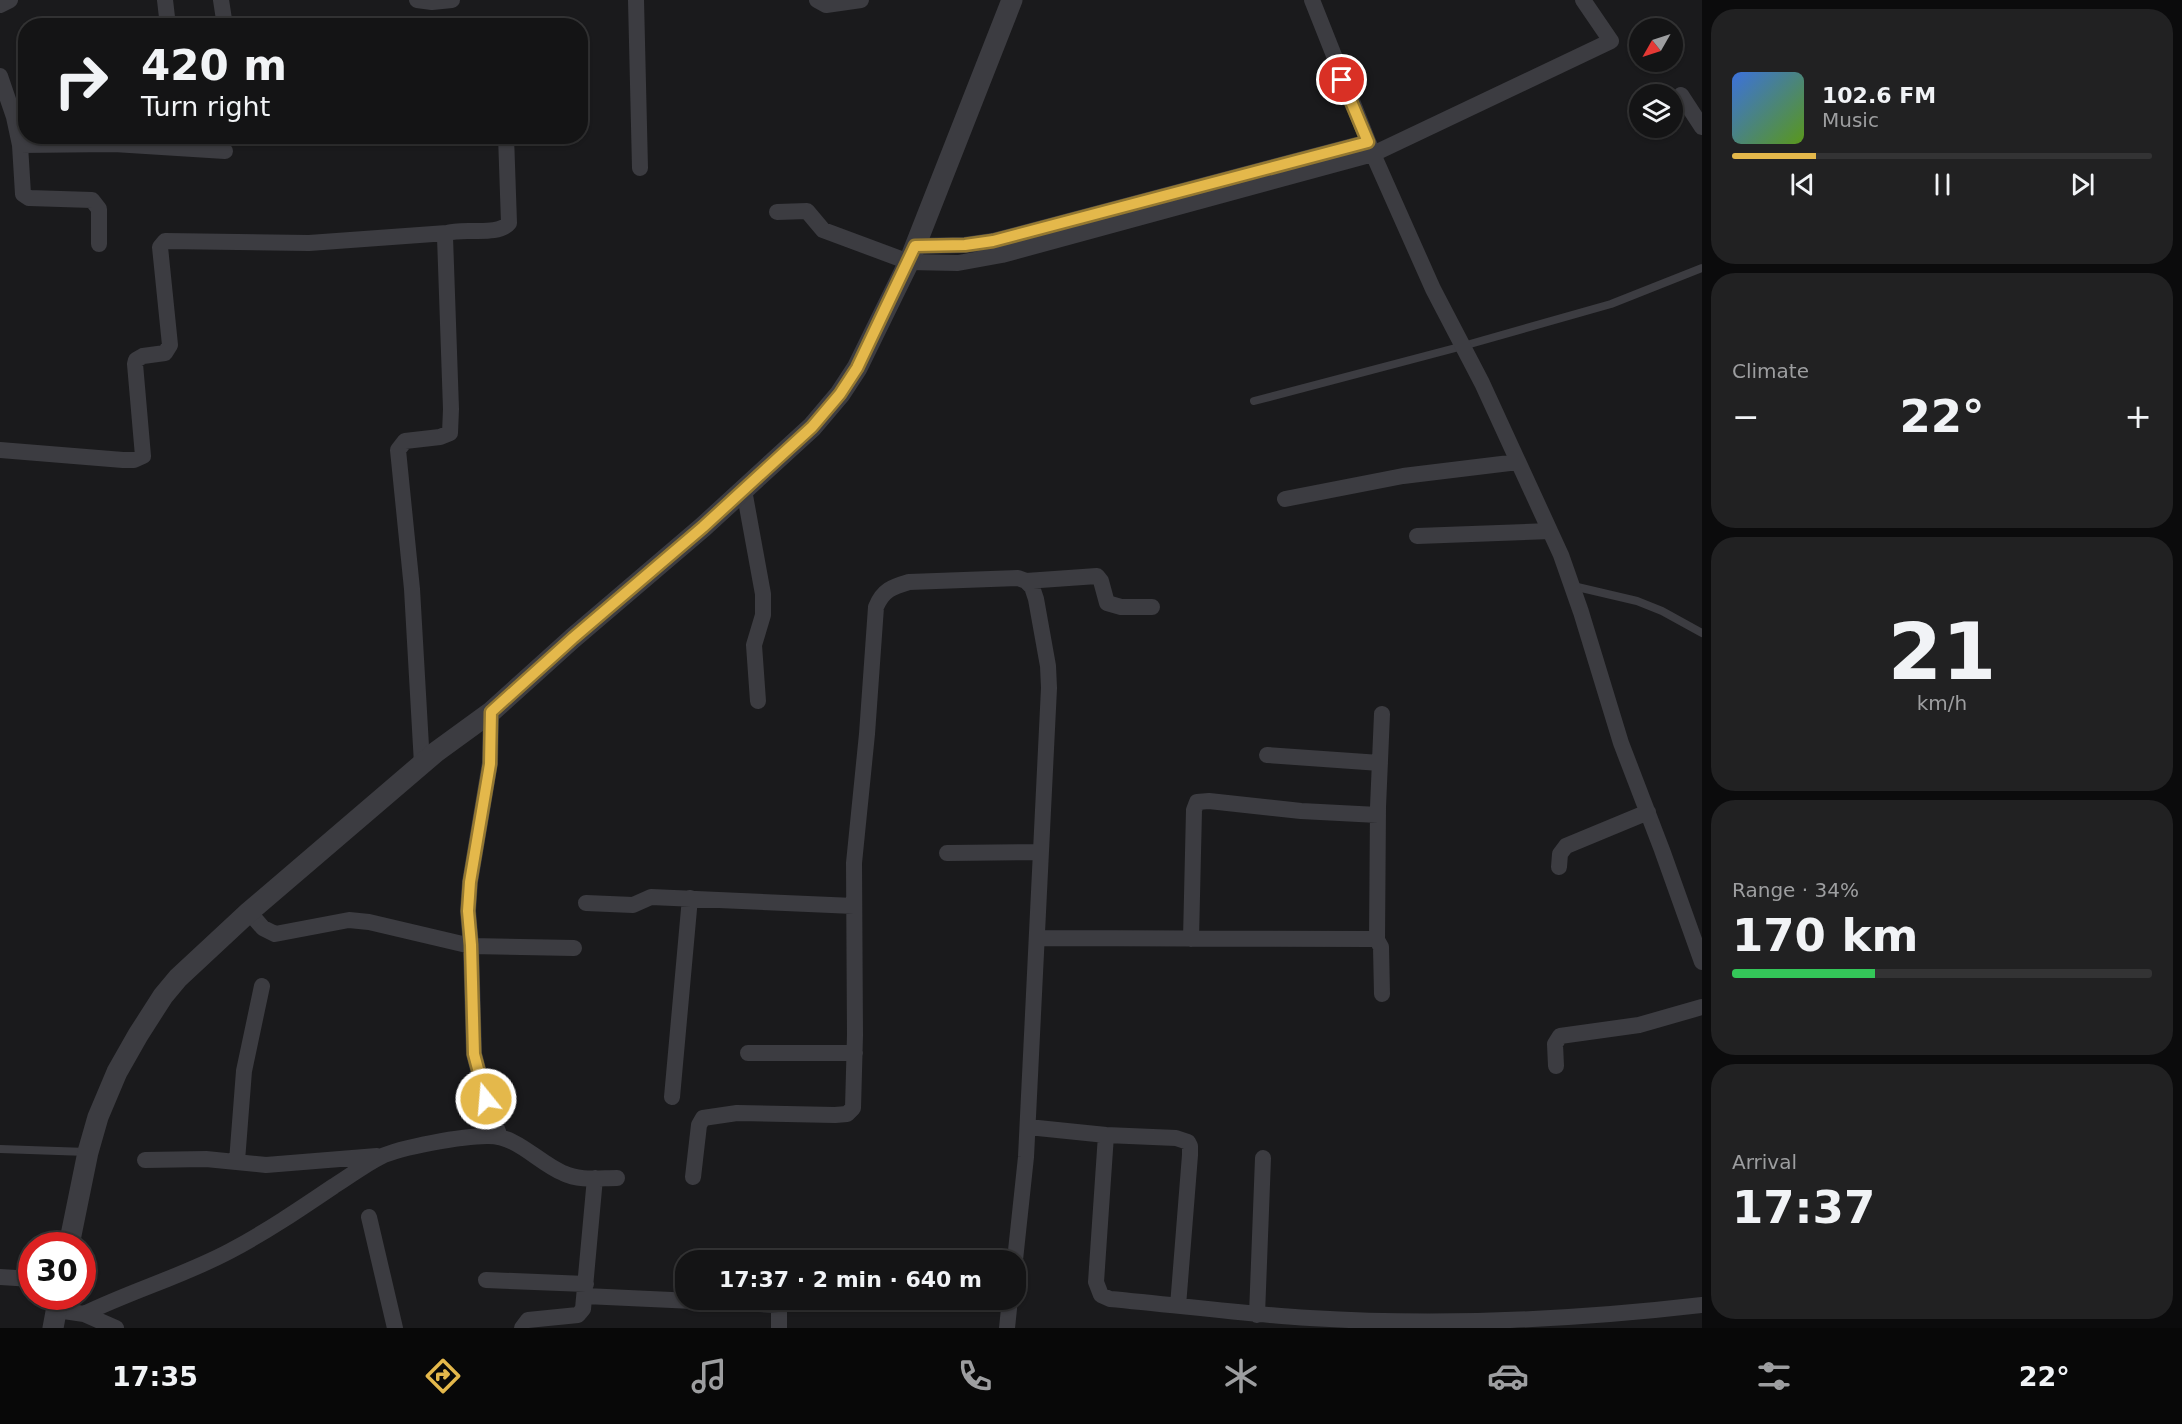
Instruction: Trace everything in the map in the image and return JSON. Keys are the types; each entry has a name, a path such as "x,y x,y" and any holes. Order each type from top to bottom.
{"street":[{"path":"0,4 10,0"},
{"path":"165,0 167,18"},
{"path":"221,0 224,18"},
{"path":"417,0 432,2 452,0"},
{"path":"636,0 640,168"},
{"path":"818,0 826,5 861,0"},
{"path":"72,1232 88,1152 98,1117 117,1072 163,996 178,978 249,912 422,764 491,712 744,490 812,427 840,394 857,368 912,254 1012,0"},
{"path":"1312,0 1371,148 1433,289 1463,346 1550,531 1572,586 1621,743 1702,963"},
{"path":"777,212 807,211 823,230 912,254 958,263 975,261 1145,208 1371,148 1611,41 1583,0"},
{"path":"0,76 18,136"},
{"path":"1683,98 1702,127"},
{"path":"99,244 99,209 92,200 29,198 23,194 20,145 114,144 225,151"},
{"path":"0,450 123,460 134,460 142,456 135,364 136,360 143,356 165,353 170,345 160,247 165,241 309,243 456,231 500,230 509,223 506,144"},
{"path":"422,764 412,589 398,450 405,441 447,435 451,427 446,312 447,233"},
{"path":"1285,499 1403,476 1518,462"},
{"path":"744,490 763,594 763,615 754,645 758,700"},
{"path":"1418,536 1550,531"},
{"path":"693,1177 699,1125 703,1118 737,1113 836,1115 851,1112 855,1100 854,863 867,734 875,615 881,594 892,587 909,582 1018,578 1026,581 1097,576 1101,581 1107,603 1121,607 1152,607"},
{"path":"1015,1250 1028,1127 1049,688 1048,666 1036,599 1032,588 1026,581"},
{"path":"491,712 490,764 470,882 468,911 474,1054 486,1099 500,1137"},
{"path":"1382,714 1377,940 1381,947 1382,994"},
{"path":"1267,755 1380,764"},
{"path":"1191,939 1194,810 1197,802 1209,801 1301,811 1378,815"},
{"path":"1559,867 1560,854 1566,846 1648,812"},
{"path":"947,853 1041,852"},
{"path":"586,903 633,905 639,904 647,897 854,906"},
{"path":"672,1097 690,898"},
{"path":"249,912 263,928 275,934 349,920 369,922 471,945 574,948"},
{"path":"1037,938 1377,940"},
{"path":"237,1161 244,1071 262,986"},
{"path":"1556,1066 1555,1044 1560,1036 1639,1025 1702,1007"},
{"path":"748,1053 855,1053"},
{"path":"1028,1127 1106,1135 1176,1138 1183,1139 1190,1146 1186,1230 1178,1306"},
{"path":"1106,1135 1096,1282 1101,1295 1110,1299 1178,1306 1225,1320 1257,1315 1287,1322 1418,1322 1537,1318 1702,1305"},
{"path":"145,1160 206,1159 266,1165 382,1155 475,1136 500,1137 517,1144 563,1174 578,1178 617,1178"},
{"path":"84,1314 108,1302 170,1279 230,1251 382,1155"},
{"path":"1257,1315 1263,1158"},
{"path":"522,1328 528,1320 534,1318 578,1315 583,1309 594,1178"},
{"path":"369,1217 395,1328"},
{"path":"0,1277 18,1278"},
{"path":"486,1280 585,1290 675,1296"},
{"path":"779,1310 779,1328"},
{"path":"1007,1328 1009,1310"},
{"path":"56,1311 84,1314 117,1328"}],"lane":[{"path":"1254,401 1463,346 1611,303 1702,268"},
{"path":"1572,586 1637,601 1662,611 1702,633"},
{"path":"0,1149 88,1152"}],"route":[{"path":"486,1099 474,1054 468,911 470,882 490,764 491,712 573,638 703,527 812,427 840,394 857,368 915,246 965,245 993,241 1368,142 1342,80"}]}
